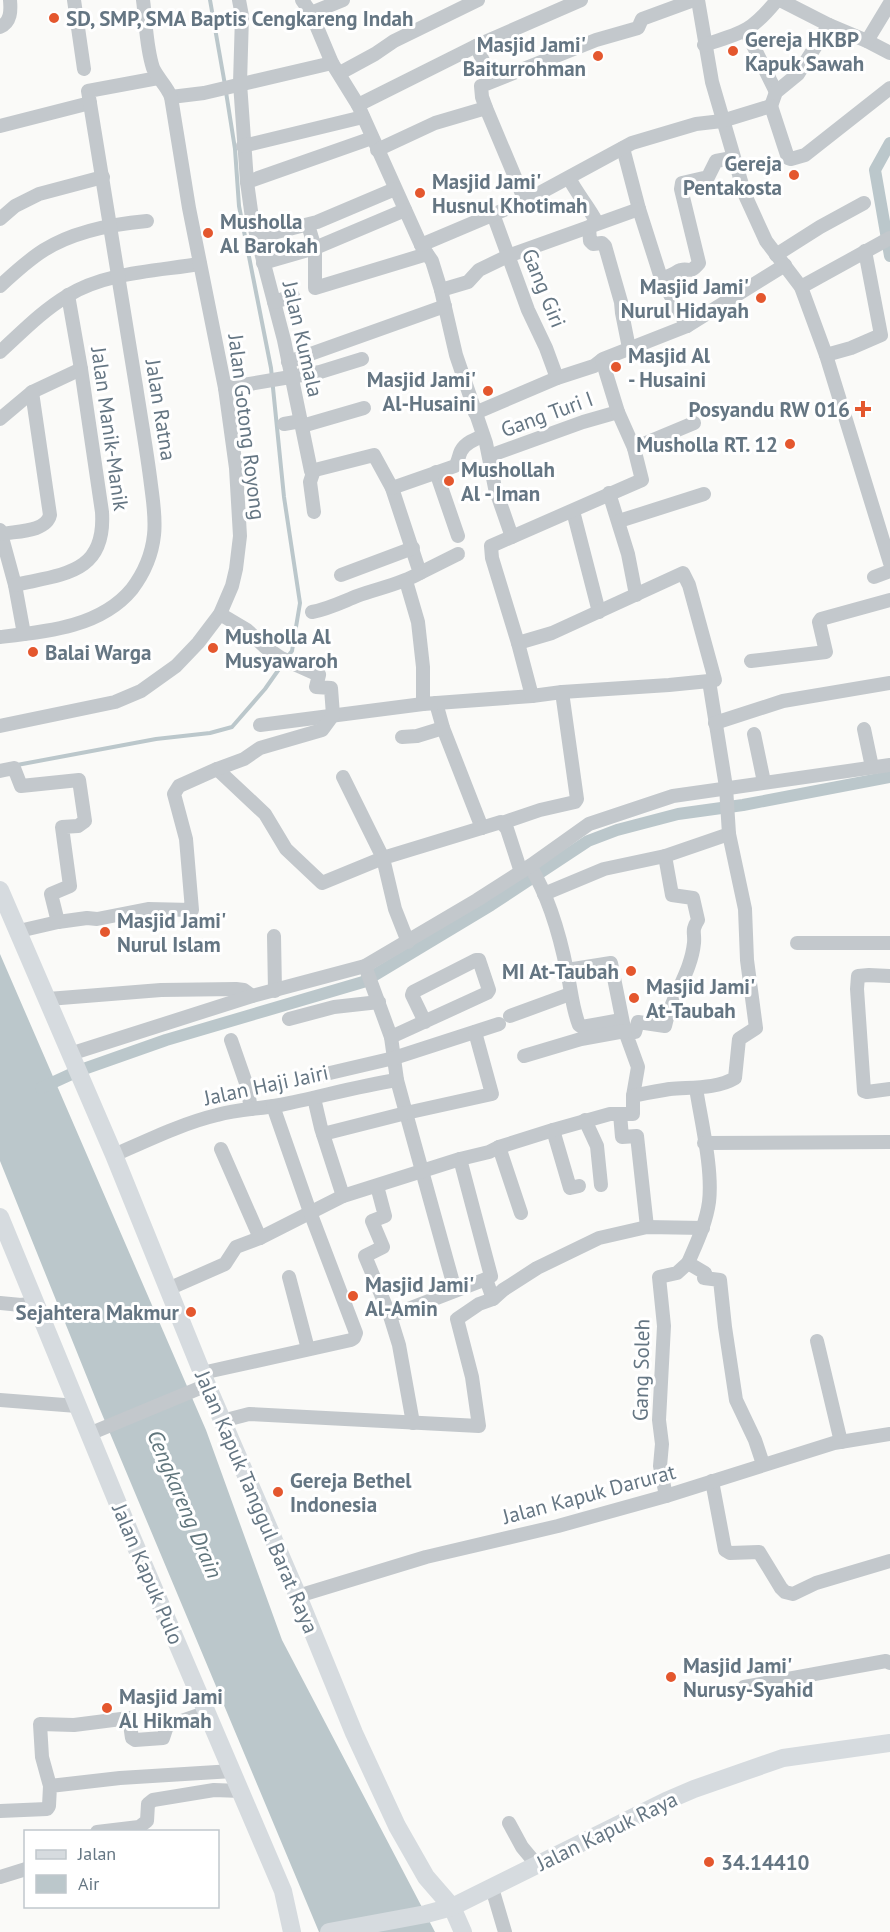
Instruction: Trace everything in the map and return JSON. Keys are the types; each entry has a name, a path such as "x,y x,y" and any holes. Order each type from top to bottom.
{"main road":[{"path":"0,890 72,1058"},
{"name":"Jalan Kapuk Tanggul Barat Raya","path":"72,1058 168,1289 202,1383 222,1421 298,1596 354,1733 397,1826 426,1877 452,1907 463,1932"},
{"name":"Jalan Kapuk Pulo","path":"0,1217 77,1406 95,1432 207,1712 283,1891 292,1932"},
{"name":"Jalan Kapuk Raya","path":"329,1932 452,1907 666,1801 772,1761 816,1752 890,1743"}],"street":[{"path":"0,27 5,25 10,18 10,0"},
{"path":"74,0 84,69"},
{"path":"142,0 150,55 158,78 168,89 171,97 336,68 375,54 394,41 478,0"},
{"name":"Jalan Kumala","path":"239,0 242,16 239,84 243,146 252,218 288,362 285,379 301,424 312,471 310,482 314,512"},
{"path":"302,0 311,13 336,68 360,111 424,250 432,261 456,355 483,436 495,488 512,537"},
{"path":"311,13 343,0"},
{"path":"243,146 360,111 476,46 581,0"},
{"path":"525,201 486,108 482,97 482,86 596,40 638,28 642,20 696,0 703,24 704,45 732,158 758,227 801,287 826,355 877,529 890,562"},
{"path":"704,45 746,31 765,16 779,0 890,53"},
{"path":"867,41 890,4 882,0"},
{"path":"829,25 798,74 776,92 771,106 788,158 807,154 890,88"},
{"path":"746,31 776,92"},
{"path":"476,46 486,67"},
{"path":"0,126 89,97 158,78"},
{"name":"Jalan Ratna","path":"0,637 89,621 100,616 133,588 150,557 154,535 154,510 112,226 89,97"},
{"name":"Jalan Gotong Royong","path":"0,726 115,702 141,692 187,655 220,614 234,578 240,536 236,468 225,388 189,208 171,97"},
{"path":"308,225 315,248 315,288 424,250 493,214 525,201 632,143 696,124 722,121 771,106"},
{"path":"247,182 486,108"},
{"path":"623,148 661,278 687,326"},
{"path":"661,278 674,275 681,270 690,270 699,263 681,189 682,183 708,177 716,161 732,158"},
{"path":"0,219 27,199 103,177"},
{"path":"569,178 588,206 593,225 591,241 596,244 602,243 605,246 621,302 629,348"},
{"path":"257,237 308,225 395,189"},
{"path":"475,412 557,378 594,366 629,348 687,326 781,260 820,227 864,203"},
{"path":"441,290 468,282 479,270 508,256 639,208"},
{"path":"263,262 315,248 405,210"},
{"name":"Gang Giri","path":"493,214 557,378"},
{"path":"0,286 28,261 59,241 112,226 147,220"},
{"path":"801,287 886,240"},
{"path":"826,355 881,335 866,251"},
{"path":"0,352 57,302 87,286 118,277 200,264"},
{"name":"Jalan Manik-Manik","path":"15,585 76,570 90,559 100,543 102,512 68,295"},
{"path":"274,302 293,296"},
{"path":"288,362 445,306"},
{"path":"225,388 320,372 362,359"},
{"path":"532,696 492,558 491,546 642,480 634,448 618,412 602,360"},
{"path":"0,419 32,392 81,369"},
{"path":"24,634 15,585 1,532 39,527 47,523 50,515 32,392"},
{"path":"284,424 301,424 364,408"},
{"name":"Gang Turi I","path":"489,456 583,422 618,412"},
{"path":"634,448 694,423"},
{"path":"392,488 456,466 461,451 466,445 483,436"},
{"path":"312,471 374,454 392,488 420,573"},
{"path":"436,472 458,536"},
{"path":"609,493 619,521 636,595"},
{"path":"619,521 704,494"},
{"path":"573,511 599,612"},
{"path":"341,575 413,548"},
{"path":"312,612 325,610 358,596 406,581 458,554"},
{"path":"874,577 890,571"},
{"path":"518,643 552,633 683,573 689,585 715,680"},
{"path":"406,581 418,622 430,704 443,728 482,828"},
{"path":"751,662 826,652 819,622 821,619 890,600"},
{"path":"19,931 58,922 97,919 148,909 192,910 186,839 174,794 179,786 244,759 260,748 322,730 333,715 331,688 316,687 319,675 286,660 265,647 247,630 220,614"},
{"path":"260,725 430,704 709,681 726,792 728,828 744,909 747,960 756,1028 739,1039 735,1078 729,1082 633,1096"},
{"path":"716,723 783,701 890,683"},
{"path":"217,769 265,814 286,849 322,883 383,858 577,801 562,692"},
{"path":"402,737 417,736 443,728"},
{"path":"864,729 872,767"},
{"path":"754,734 764,782"},
{"path":"72,1058 252,996 366,971 408,942 529,871 589,824 673,796 726,792 764,782 890,765"},
{"path":"0,771 14,768 21,786 79,780 85,821 78,826 62,827 70,886 51,894 58,922"},
{"path":"343,777 383,858 395,909 408,942"},
{"path":"502,823 543,893 567,970 570,994 579,1025 582,1027 624,1029 635,1032 638,1022 665,1026 668,1011 682,984 694,943 693,928 698,921 693,898 672,895 665,856"},
{"path":"543,893 604,868 665,856 728,828"},
{"path":"274,936 275,991"},
{"path":"797,943 890,943"},
{"path":"391,1037 425,1022 487,993 489,990 479,960 413,992 412,996 425,1022"},
{"path":"168,1289 225,1264 236,1247 260,1238 343,1196 585,1120 610,1114 635,1112 633,1096 638,1067 624,1029 611,963 567,970"},
{"path":"366,971 379,1000 391,1037 406,1113 455,1290"},
{"path":"890,976 858,976 856,989 864,1091 890,1089"},
{"path":"48,999 161,990 236,989 244,990 252,996"},
{"path":"317,1076 394,1058 475,1032 570,994"},
{"path":"289,1019 334,1007 379,1000"},
{"path":"524,1056 624,1029"},
{"path":"323,1134 492,1094 475,1032"},
{"path":"231,1040 247,1086 251,1109"},
{"name":"Jalan Haji Jairi","path":"114,1155 159,1134 216,1115 273,1106 365,1085 398,1080"},
{"path":"696,1088 709,1180 709,1202 703,1228 688,1263 705,1274 704,1278 720,1280 736,1400 764,1464"},
{"path":"314,1098 343,1196"},
{"path":"95,1432 202,1383 308,1349 354,1338 356,1333 273,1106"},
{"path":"620,1114 622,1137 637,1136 647,1227"},
{"path":"585,1120 597,1146 600,1185"},
{"path":"553,1130 570,1188 579,1186"},
{"path":"704,1143 890,1142"},
{"path":"499,1147 521,1213"},
{"path":"221,1149 260,1238"},
{"path":"390,1317 491,1276 460,1159"},
{"path":"377,1186 385,1216 372,1221 383,1247 365,1256 399,1345 413,1423"},
{"path":"222,1421 249,1414 480,1425 472,1377 457,1319 479,1304 493,1299 537,1268 599,1238 647,1227 703,1228"},
{"name":"Gang Soleh","path":"666,1496 660,1466 662,1444 659,1420 664,1326 659,1277 677,1273 688,1263"},
{"path":"289,1277 308,1349"},
{"path":"486,1279 493,1299"},
{"path":"0,1303 21,1305 36,1303"},
{"path":"817,1341 841,1442"},
{"path":"0,1400 77,1406"},
{"name":"Jalan Kapuk Darurat","path":"298,1596 426,1557 558,1526 666,1496 841,1442 890,1434"},
{"path":"712,1482 725,1550 730,1553 759,1552 785,1592 793,1594 816,1583 890,1560"},
{"path":"744,1687 886,1661 890,1663"},
{"path":"0,1811 47,1809 49,1806 50,1785 42,1757 40,1724 74,1725 129,1718 132,1738 135,1740 163,1738 168,1726 207,1712"},
{"path":"50,1785 233,1771"},
{"path":"114,1830 139,1827 147,1821 148,1804 153,1800 214,1790 241,1791"},
{"path":"509,1823 522,1846 537,1865"},
{"path":"0,1877 24,1870"},
{"path":"492,1888 505,1932"}],"water":[{"name":"Cengkareng Drain","path":"0,954 206,1430 282,1640 435,1932 319,1932 99,1407 0,1161"}],"waterway":[{"path":"210,0 225,85"},
{"path":"226,92 235,149 239,206 271,368 284,497 300,603 292,651 288,656"},
{"path":"890,143 875,170 890,256"},
{"path":"17,765 156,739 210,733 232,727 265,689 284,662"},
{"path":"41,1088 78,1071 166,1040 363,982 491,905 588,841 617,830 678,814 743,805 890,777"}],"place":[{"name":"SD, SMP, SMA Baptis Cengkareng Indah","path":"54,18"},
{"name":"Gereja HKBP Kapuk Sawah","path":"733,51"},
{"name":"Masjid Jami' Baiturrohman","path":"598,56"},
{"name":"Gereja Pentakosta","path":"794,175"},
{"name":"Masjid Jami' Husnul Khotimah","path":"420,193"},
{"name":"Musholla Al Barokah","path":"208,233"},
{"name":"Masjid Jami' Nurul Hidayah","path":"761,298"},
{"name":"Masjid Al - Husaini","path":"616,367"},
{"name":"Masjid Jami' Al-Husaini","path":"488,391"},
{"name":"Posyandu RW 016","path":"863,409"},
{"name":"Musholla RT. 12","path":"790,444"},
{"name":"Mushollah Al - Iman","path":"449,481"},
{"name":"Musholla Al Musyawaroh","path":"213,648"},
{"name":"Balai Warga","path":"33,652"},
{"name":"Masjid Jami' Nurul Islam","path":"105,932"},
{"name":"MI At-Taubah","path":"631,971"},
{"name":"Masjid Jami' At-Taubah","path":"634,998"},
{"name":"Masjid Jami' Al-Amin","path":"353,1296"},
{"name":"Sejahtera Makmur","path":"191,1312"},
{"name":"Gereja Bethel Indonesia","path":"278,1492"},
{"name":"Masjid Jami' Nurusy-Syahid","path":"671,1677"},
{"name":"Masjid Jami Al Hikmah","path":"107,1708"},
{"name":"34.14410","path":"709,1862"}]}
